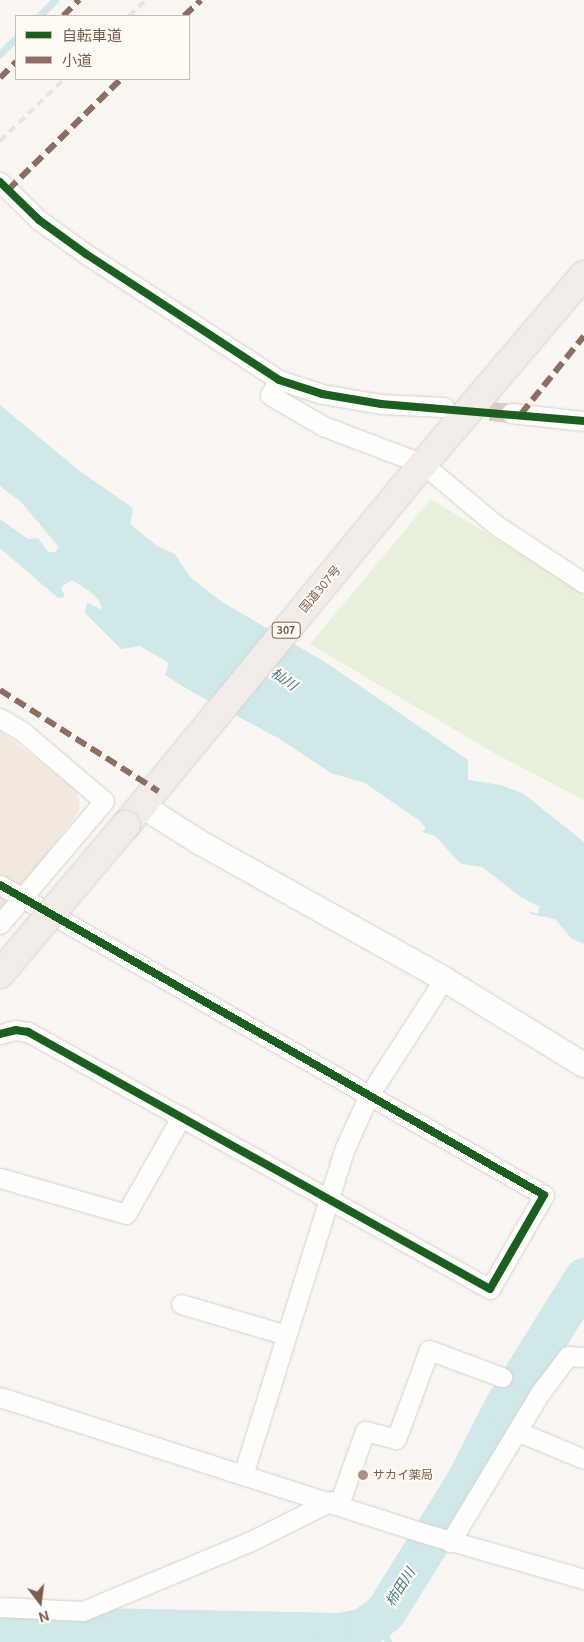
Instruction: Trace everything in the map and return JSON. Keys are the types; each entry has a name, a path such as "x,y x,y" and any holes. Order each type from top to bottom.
{"highway":[{"name":"国道307号","path":"0,974 135,816 164,778 416,474 584,275"}],"street":[{"path":"0,182 39,220 86,254 279,380 332,396 381,404 444,407"},
{"path":"279,380 270,395 323,426 416,474 584,583"},
{"path":"510,413 584,421"},
{"path":"0,718 23,732 104,800 0,924"},
{"path":"135,816 200,842 444,979 584,1065"},
{"path":"0,886 544,1195 490,1290 28,1032 16,1030 0,1034"},
{"path":"243,1475 345,1148 369,1095 444,979"},
{"path":"0,1178 126,1214 181,1117"},
{"path":"181,1304 286,1335"},
{"path":"0,1607 83,1611 249,1542 335,1502 365,1431 396,1439 429,1350 502,1378"},
{"path":"436,1537 519,1432 540,1393 568,1356 584,1357"},
{"path":"0,1397 243,1475 335,1502 436,1537 584,1579"},
{"path":"519,1432 584,1459"}],"shaded area":[{"path":"0,731 77,790 80,810 29,877 0,910"}],"green space":[{"path":"431,499 584,593 584,800 494,753 310,644"}],"water":[{"name":"杣川","path":"0,405 81,472 133,508 130,524 157,546 175,554 190,577 222,602 325,662 468,760 468,780 501,785 524,794 584,842 584,944 572,939 555,919 530,914 529,911 537,914 540,907 521,897 482,867 461,864 435,836 422,832 426,828 420,821 365,783 331,773 278,738 187,689 165,675 169,663 140,646 121,649 85,613 87,602 102,610 99,600 88,590 72,580 61,587 65,597 58,598 0,548 0,519 28,539 38,538 48,552 56,552 58,546 21,502 0,486"}],"waterway":[{"path":"40,15 55,0"},
{"path":"0,54 15,39"},
{"name":"柿田川","path":"0,1626 339,1633 364,1628 385,1612 465,1483 505,1405 584,1278"},
{"path":"376,1618 388,1642"}],"tunnel":[{"path":"462,408 511,413"}],"railway":[{"path":"130,15 146,0"},
{"path":"0,141 63,80"}],"marked path":[{"path":"64,15 79,0"},
{"path":"185,15 201,0"},
{"path":"0,78 15,63"},
{"path":"8,190 120,80"},
{"path":"521,414 584,336"},
{"path":"0,690 158,791"}],"cycle path":[{"path":"0,182 39,220 86,254 279,380 322,394 381,404 584,421"},
{"path":"0,885 544,1195 490,1289 28,1032 16,1030 0,1034"}],"place":[{"name":"サカイ薬局","path":"363,1475"}]}
